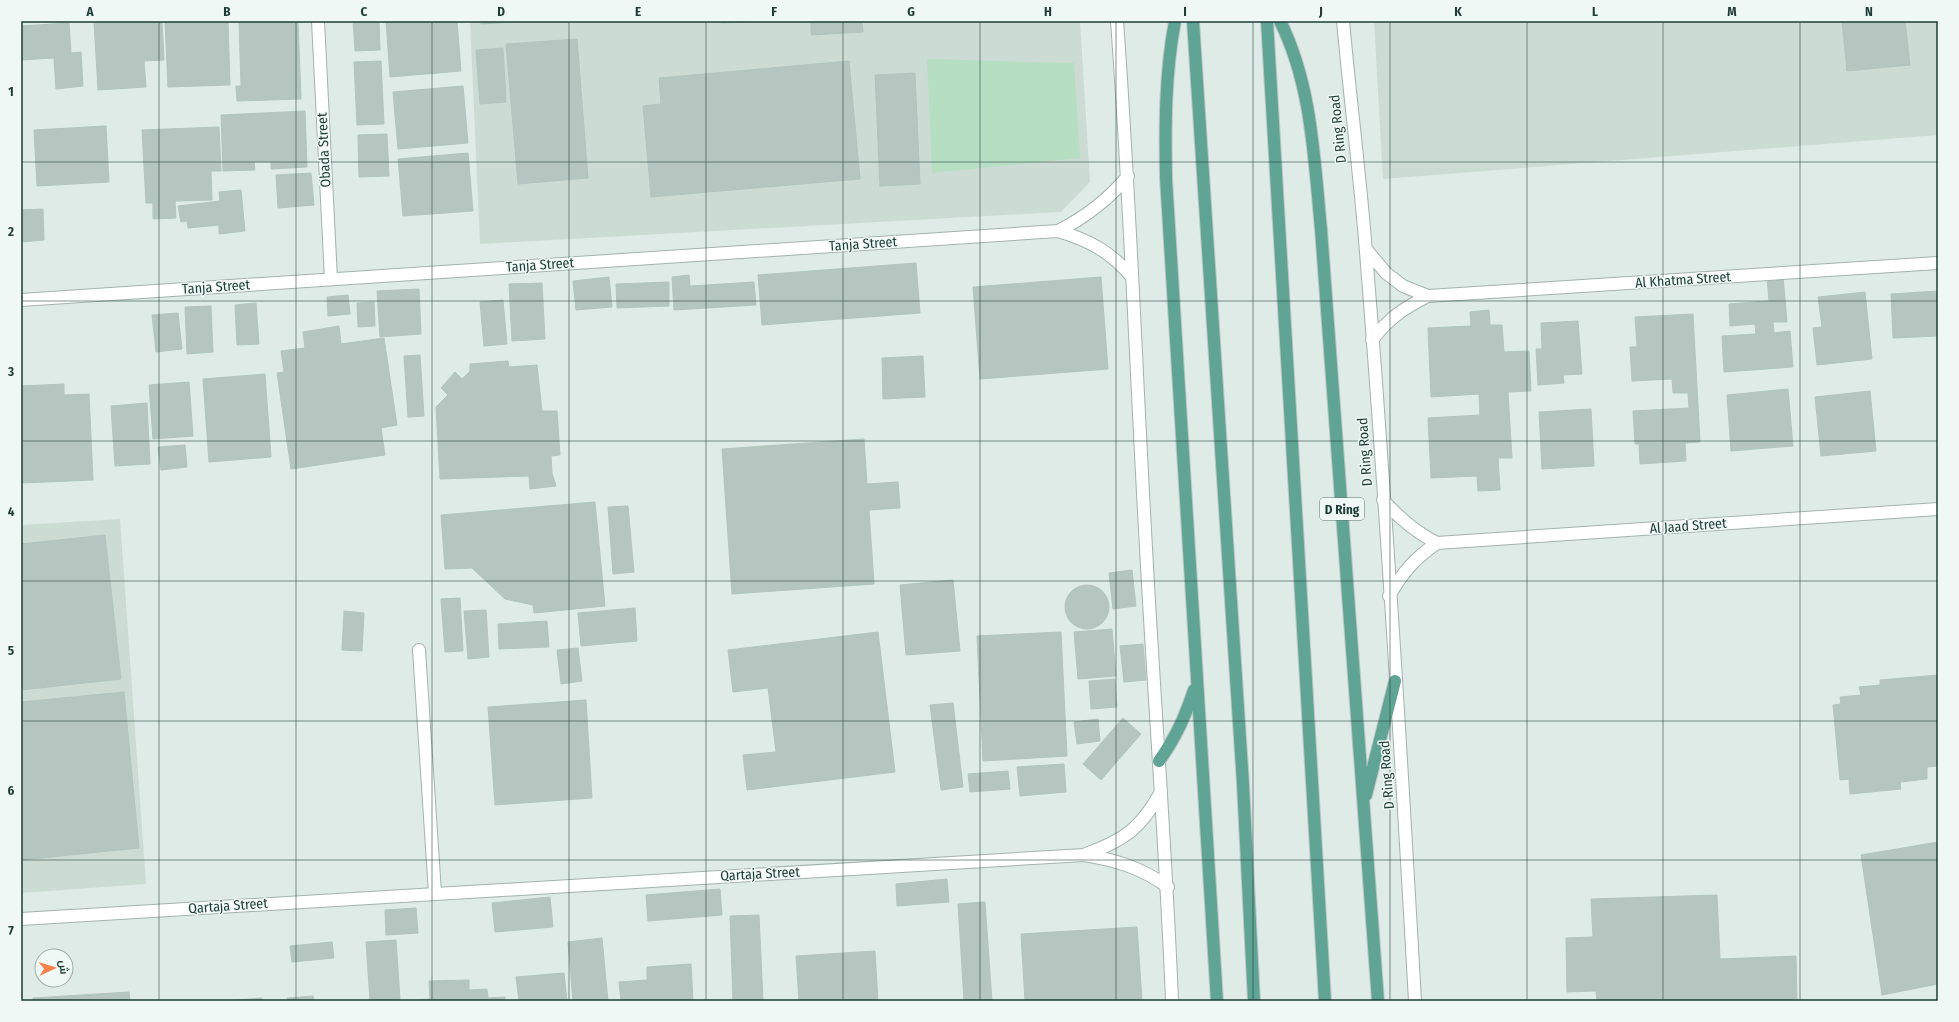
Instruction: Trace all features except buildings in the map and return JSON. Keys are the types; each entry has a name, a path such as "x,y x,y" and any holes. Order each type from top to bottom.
{"main road":[{"path":"1175,21 1169,55 1166,99 1166,178 1196,683 1217,1001"},
{"path":"1193,21 1242,776 1254,1001"},
{"path":"1267,21 1325,1001"},
{"name":"D Ring","path":"1280,21 1297,66 1307,106 1321,222 1378,1001"},
{"path":"1363,806 1395,681"},
{"path":"1159,761 1175,738 1185,717 1196,683"}],"street":[{"name":"Obada Street","path":"318,21 331,279"},
{"path":"1117,21 1128,176 1132,277 1159,761 1168,887 1172,1001"},
{"name":"D Ring Road","path":"1343,21 1366,249 1415,1001"},
{"name":"Tanja Street","path":"1058,231 1074,223 1104,202 1128,176"},
{"name":"Tanja Street","path":"21,300 1058,231 1076,236 1102,249 1120,263 1132,277"},
{"name":"Al Khatma Street","path":"1366,249 1386,274 1403,286 1428,296"},
{"name":"Al Khatma Street","path":"1372,340 1384,325 1402,309 1428,296 1938,263"},
{"path":"1383,500 1397,516 1418,533 1437,543 1418,556 1402,574 1389,596"},
{"name":"Al Jaad Street","path":"1437,543 1938,509"},
{"path":"419,650 435,893"},
{"name":"Qartaja Street","path":"1084,855 1110,846 1126,836 1140,823 1152,808 1161,792"},
{"name":"Qartaja Street","path":"21,919 1084,855 1112,859 1127,864 1157,879 1168,887"}],"shaded area":[{"path":"470,21 1080,21 1090,182 1061,212 480,244"},
{"path":"1374,21 1938,21 1938,135 1383,179"},
{"path":"120,519 146,884 21,893 21,525"}],"green space":[{"path":"927,59 1074,63 1080,158 932,173"}]}
